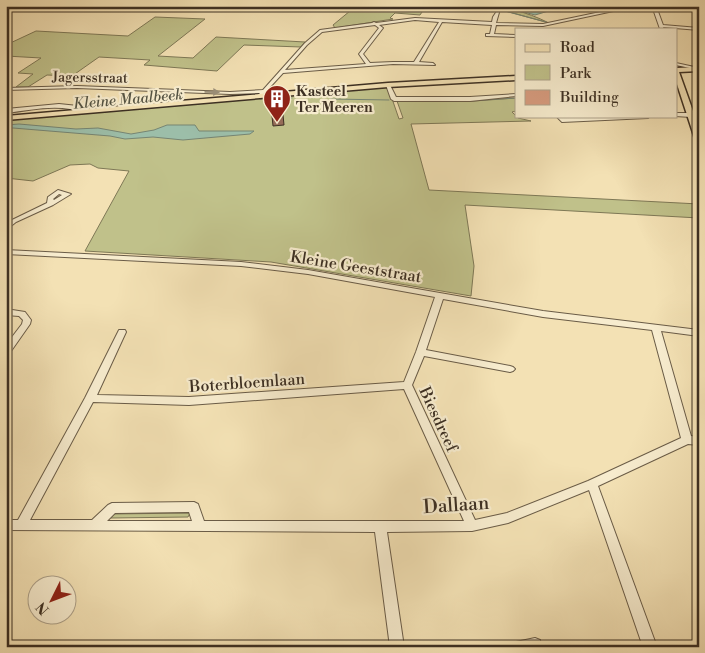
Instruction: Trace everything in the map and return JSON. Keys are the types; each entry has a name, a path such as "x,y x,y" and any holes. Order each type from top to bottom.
{"main road":[{"path":"678,74 699,69"},
{"path":"678,77 699,139"},
{"path":"6,118 261,94 515,78"}],"street":[{"path":"474,6 498,10 494,17 492,35"},
{"path":"261,94 306,44 321,31 404,19 546,27 635,6"},
{"path":"654,6 661,28"},
{"path":"696,7 699,10"},
{"path":"416,63 441,21"},
{"path":"369,65 361,54 380,28 374,23"},
{"path":"678,28 699,29"},
{"path":"486,35 515,36"},
{"path":"280,72 369,65 433,64"},
{"path":"679,64 699,69"},
{"path":"388,85 394,99 478,99 515,95"},
{"name":"Jagersstraat","path":"6,89 77,87 261,94"},
{"path":"6,111 66,107 81,108 85,111"},
{"path":"678,114 699,110"},
{"path":"6,228 14,221 51,204"},
{"name":"Kleine Geeststraat","path":"6,252 241,264 308,272 543,314 699,333"},
{"name":"Biesdreef","path":"440,295 421,352 407,385 472,526"},
{"path":"6,312 22,314 27,320 6,352"},
{"path":"656,329 693,440"},
{"path":"22,525 90,398 122,332"},
{"path":"421,352 510,369"},
{"name":"Boterbloemlaan","path":"90,398 189,401 407,385"},
{"name":"Dallaan","path":"6,525 472,526 508,518 693,440"},
{"path":"592,484 650,647"},
{"path":"95,525 112,508 194,507 199,525"},
{"path":"380,526 397,647"},
{"path":"521,647 535,645"}],"green space":[{"path":"356,6 400,6 424,9 420,15 395,13 390,18 393,19 335,28 333,25"},
{"path":"477,6 514,10 549,23 502,10"},
{"path":"155,17 205,19 158,56 193,58 216,37 305,42 301,47 244,45 217,71 144,65 150,60 99,57 72,76 47,75 28,87 16,87 33,74 18,73 41,58 6,56 6,45 36,31 128,36"},
{"path":"388,87 399,119 403,118 397,101 474,101 515,98 515,111 512,112 515,118 531,121 411,124 429,190 699,204 699,218 465,205 474,266 471,296 271,262 85,251 129,171 98,168 90,164 70,165 33,181 6,178 6,119"},
{"path":"190,513 188,517 111,518 110,516 112,514"}],"shaded area":[{"path":"502,6 538,6 552,10 535,15"},
{"path":"19,124 76,129 98,128 131,134 154,130 167,125 195,125 199,131 254,131 250,134 183,140 153,137 125,139 110,136 6,129 6,125"}],"building":[{"path":"271,108 283,109 283,115 272,116"}],"waterway":[{"path":"479,6 488,8"},
{"path":"497,9 546,22"},
{"name":"Kleine Maalbeek","path":"260,99 292,98"},
{"path":"468,101 515,98"},
{"name":"Kleine Maalbeek","path":"80,114 253,99"},
{"path":"330,99 389,100"},
{"name":"Kleine Maalbeek","path":"6,120 49,116"}],"place":[{"name":"Kasteel Ter Meeren","path":"277,123"}]}
